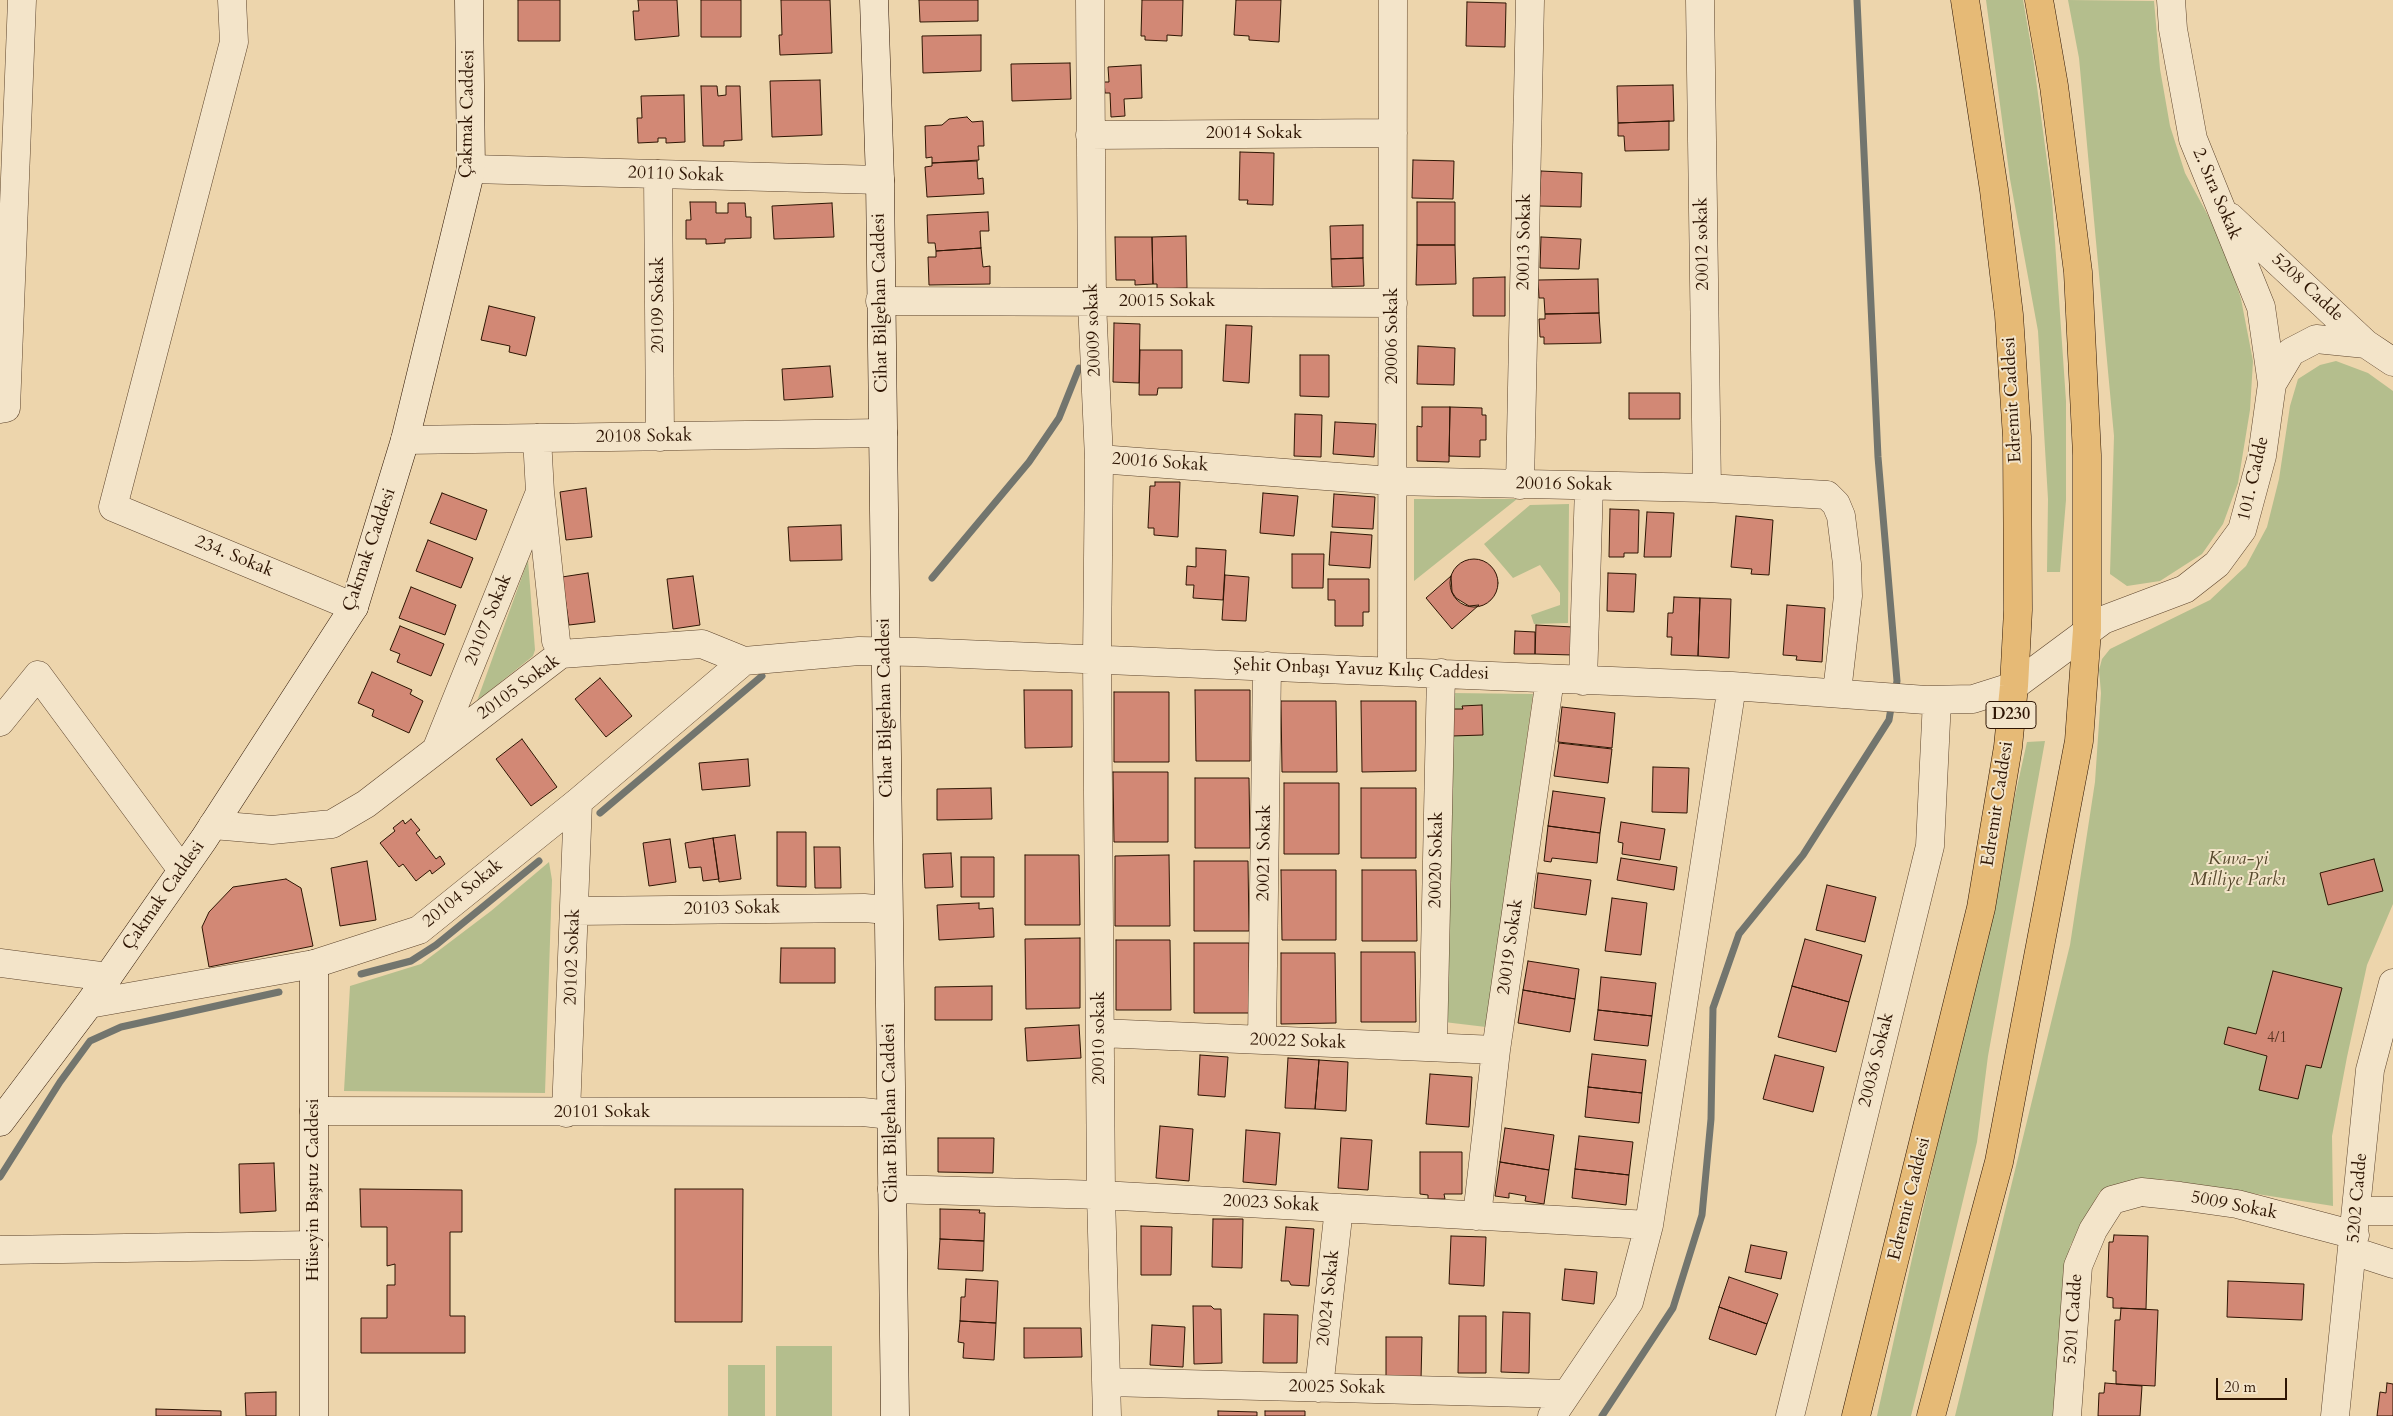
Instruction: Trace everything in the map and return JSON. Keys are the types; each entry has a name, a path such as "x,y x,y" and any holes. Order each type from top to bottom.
{"highway":[{"name":"Edremit Caddesi","path":"1856,1416 1981,908 2008,747 2014,686 2018,610 2017,437 2009,315 1994,190 1965,0"},
{"path":"1931,1416 1999,1162 2079,740 2087,630 2087,456 2078,272 2054,86 2039,0"}],"street":[{"name":"234. Sokak","path":"232,0 234,42 113,507 354,607"},
{"name":"Çakmak Caddesi","path":"0,1122 89,1004 182,870 354,607 405,440 471,169 469,0"},
{"name":"Cihat Bilgehan Caddesi","path":"874,0 880,180 895,1416"},
{"name":"20009 sokak","path":"1090,0 1099,135 1092,302 1099,459 1097,659"},
{"name":"20006 Sokak","path":"1392,672 1393,0"},
{"name":"20013 Sokak","path":"1520,484 1530,0"},
{"name":"20012 sokak","path":"1700,0 1707,488"},
{"name":"2. Sıra Sokak","path":"2171,0 2173,29 2193,138 2261,307 2272,384"},
{"path":"0,408 6,408 14,10"},
{"name":"20014 Sokak","path":"1099,135 1393,133"},
{"name":"20110 Sokak","path":"471,169 880,180"},
{"name":"20109 Sokak","path":"658,174 660,436"},
{"name":"5208 Cadde","path":"2223,210 2366,344 2393,362"},
{"name":"20015 Sokak","path":"880,301 1393,303"},
{"name":"101. Cadde","path":"1931,700 1973,699 2014,686 2103,620 2185,589 2218,564 2242,530 2262,456 2272,384 2291,352 2316,339 2366,344"},
{"name":"20108 Sokak","path":"405,440 883,433"},
{"path":"537,438 540,492 556,641"},
{"name":"20016 Sokak","path":"1099,459 1392,481 1707,488 1827,495 1836,504 1844,532 1848,596 1837,692"},
{"path":"1583,681 1589,486"},
{"name":"20107 Sokak","path":"437,749 540,492"},
{"name":"20105 Sokak","path":"212,826 272,830 332,824 366,804 561,654 702,644 744,661 859,651 885,651"},
{"name":"Şehit Onbaşı Yavuz Kılıç Caddesi","path":"885,651 1732,686 1931,700"},
{"name":"20010 sokak","path":"1097,659 1101,1195 1107,1416"},
{"name":"20104 Sokak","path":"89,1004 314,964 419,930 578,802 744,661"},
{"name":"20021 Sokak","path":"1262,1040 1267,666"},
{"name":"20020 Sokak","path":"1433,1047 1441,673"},
{"path":"0,722 38,675 182,870"},
{"name":"20019 Sokak","path":"1477,1216 1496,1050 1550,679"},
{"path":"1559,1405 1629,1302 1649,1225 1732,686"},
{"name":"20036 Sokak","path":"1790,1416 1930,846 1931,700"},
{"name":"20102 Sokak","path":"566,1113 578,802"},
{"name":"20103 Sokak","path":"575,911 864,908 888,910"},
{"path":"0,962 108,977"},
{"name":"Hüseyin Baştuz Caddesi","path":"314,964 314,1416"},
{"name":"5202 Cadde","path":"2335,1416 2370,1070 2393,983"},
{"name":"20022 Sokak","path":"1100,1033 1496,1050"},
{"name":"20101 Sokak","path":"314,1111 566,1113 863,1112 890,1115"},
{"name":"20023 Sokak","path":"892,1190 1101,1195 1649,1225"},
{"name":"5009 Sokak","path":"2112,1200 2141,1192 2237,1204 2355,1232 2393,1264"},
{"name":"5201 Cadde","path":"2067,1416 2078,1266 2093,1230 2112,1200"},
{"name":"20024 Sokak","path":"1319,1388 1339,1208"},
{"path":"2355,1232 2393,1211"},
{"path":"0,1250 314,1245"},
{"name":"20025 Sokak","path":"1107,1382 1319,1388 1559,1405"}],"green space":[{"path":"1986,0 2023,0 2033,57 2052,198 2066,401 2066,500 2060,572 2047,572 2048,499 2038,331 2010,179"},
{"path":"2068,0 2154,1 2160,69 2170,126 2185,173 2224,245 2241,299 2253,361 2250,410 2238,483 2223,524 2202,554 2160,581 2127,586 2110,574 2114,436 2079,58"},
{"name":"Kuva-yi Milliye Parkı","path":"2336,361 2368,373 2393,391 2393,904 2367,965 2347,1057 2332,1136 2333,1206 2162,1179 2100,1191 2070,1246 2054,1416 1955,1416 2070,945 2095,782 2101,693 2099,670 2102,659 2110,649 2210,600 2246,566 2267,527 2279,479 2290,406 2298,379 2320,365"},
{"path":"1414,499 1517,499 1414,581"},
{"path":"1569,504 1568,623 1534,624 1531,615 1560,605 1560,593 1540,565 1513,578 1484,544 1530,505"},
{"path":"528,560 535,650 533,656 477,701"},
{"path":"1451,693 1533,694 1486,1027 1444,1022"},
{"path":"2045,741 1988,1056 1977,1142 1917,1392 1911,1416 1877,1416 2027,742"},
{"path":"549,862 552,880 545,1093 344,1091 350,986 421,964 491,911"},
{"path":"776,1346 832,1346 832,1416 776,1416"},
{"path":"728,1365 765,1365 765,1416 728,1416"}],"building":[{"path":"518,0 560,0 560,41 518,41"},
{"path":"638,0 677,0 679,36 635,40 633,11 639,11"},
{"path":"701,0 741,0 741,37 701,37"},
{"path":"781,0 830,0 832,53 780,55 779,35 782,35"},
{"path":"919,0 978,0 978,21 920,22"},
{"path":"1142,0 1183,0 1182,36 1167,35 1167,41 1145,40 1145,36 1141,36"},
{"path":"1236,0 1281,0 1279,42 1249,40 1249,36 1234,35"},
{"path":"1467,2 1506,3 1505,47 1466,46"},
{"path":"981,35 981,71 923,73 922,36"},
{"path":"1070,63 1071,99 1012,101 1011,64"},
{"path":"1141,65 1142,98 1124,99 1125,116 1111,117 1110,93 1105,93 1104,82 1109,82 1108,67"},
{"path":"820,80 822,135 772,137 770,81"},
{"path":"1673,85 1674,121 1618,123 1617,86"},
{"path":"701,86 717,86 718,96 726,95 726,86 740,86 742,140 724,141 724,146 703,146"},
{"path":"684,95 685,142 666,143 666,138 658,138 658,142 638,143 637,118 642,118 641,96"},
{"path":"967,117 972,122 983,121 984,146 978,146 979,160 932,163 932,157 926,158 925,126 942,125 949,119"},
{"path":"1669,121 1669,150 1625,151 1624,136 1618,136 1618,123"},
{"path":"1240,152 1274,153 1273,205 1247,204 1248,200 1239,200"},
{"path":"1413,160 1454,161 1453,199 1412,198"},
{"path":"977,161 978,179 983,178 984,194 927,197 925,167 932,166 932,163"},
{"path":"1541,171 1582,173 1581,207 1539,206"},
{"path":"690,202 716,202 716,213 728,213 728,203 745,203 746,217 751,217 751,238 725,239 725,243 706,244 706,239 686,239 686,220 691,220"},
{"path":"1417,202 1455,202 1455,245 1417,245"},
{"path":"832,203 834,237 774,239 772,206"},
{"path":"988,212 989,231 980,231 981,248 936,251 935,243 928,243 927,215"},
{"path":"1363,225 1363,258 1331,259 1330,226"},
{"path":"1186,236 1187,288 1157,289 1157,284 1153,284 1152,237"},
{"path":"1115,237 1152,237 1153,284 1135,285 1135,280 1116,280"},
{"path":"1541,237 1581,239 1579,269 1540,268"},
{"path":"1417,245 1455,245 1456,284 1416,285"},
{"path":"981,248 983,267 990,266 990,284 929,285 928,257 936,257 936,251"},
{"path":"1363,258 1364,286 1332,287 1331,259"},
{"path":"1505,277 1505,316 1473,316 1473,278"},
{"path":"1598,279 1599,313 1545,314 1544,298 1539,298 1538,280"},
{"path":"489,306 535,317 526,356 509,352 510,346 481,340"},
{"path":"1599,313 1601,343 1544,344 1544,337 1540,337 1539,319 1545,319 1545,314"},
{"path":"1114,323 1140,324 1139,383 1113,382"},
{"path":"1226,325 1252,326 1249,383 1223,381"},
{"path":"1418,346 1455,348 1454,385 1417,384"},
{"path":"1140,350 1182,350 1182,388 1158,388 1157,395 1139,395"},
{"path":"1300,355 1329,355 1329,397 1300,396"},
{"path":"830,366 833,397 784,400 782,369"},
{"path":"1629,393 1680,393 1680,419 1629,419"},
{"path":"1422,407 1450,407 1449,462 1417,461 1417,426 1422,427"},
{"path":"1450,407 1482,408 1482,415 1486,415 1486,440 1480,440 1480,457 1449,456"},
{"path":"1295,414 1322,415 1321,457 1294,456"},
{"path":"1335,422 1376,424 1374,457 1333,454"},
{"path":"1155,482 1180,482 1178,537 1154,535 1154,528 1148,528 1150,486 1155,486"},
{"path":"586,488 592,537 566,540 560,492"},
{"path":"442,493 487,510 476,540 430,523"},
{"path":"1263,493 1298,496 1294,536 1260,533"},
{"path":"1334,494 1375,497 1373,529 1332,527"},
{"path":"1610,509 1639,510 1638,553 1624,553 1624,557 1609,557"},
{"path":"1647,512 1674,513 1671,557 1644,557"},
{"path":"1736,516 1773,520 1769,575 1751,574 1752,569 1731,567"},
{"path":"841,525 842,560 790,561 788,527"},
{"path":"1331,532 1372,535 1370,568 1329,565"},
{"path":"428,540 473,558 461,588 416,571"},
{"path":"1196,548 1226,550 1223,600 1193,598 1194,585 1186,585 1187,566 1196,567"},
{"path":"1292,554 1324,554 1323,588 1292,588"},
{"path":"1474,559 1483,561 1491,566 1496,574 1498,583 1496,592 1491,600 1483,605 1474,607 1465,605 1457,600 1452,592 1450,583 1452,574 1457,566 1465,561"},
{"path":"588,573 595,622 569,625 562,577"},
{"path":"1608,573 1636,574 1634,612 1607,611"},
{"path":"1225,575 1249,577 1246,621 1222,620"},
{"path":"693,576 700,625 673,629 667,579"},
{"path":"1451,576 1452,592 1456,598 1469,606 1479,605 1452,629 1426,598"},
{"path":"1328,579 1369,579 1369,612 1363,612 1363,626 1335,626 1335,600 1328,600"},
{"path":"411,587 456,605 445,635 399,618"},
{"path":"1674,597 1700,598 1698,656 1671,655 1672,637 1667,637 1668,613 1673,613"},
{"path":"1700,598 1731,599 1729,658 1698,656"},
{"path":"1787,605 1825,608 1822,662 1796,660 1797,656 1783,655"},
{"path":"1536,625 1573,627 1573,655 1535,654"},
{"path":"400,626 444,644 431,676 397,662 400,654 390,650"},
{"path":"1515,631 1535,632 1535,654 1514,654"},
{"path":"372,672 412,690 410,694 423,701 409,733 372,716 374,710 358,703"},
{"path":"600,678 632,716 606,737 575,699"},
{"path":"1024,690 1072,690 1072,747 1025,748"},
{"path":"1195,690 1250,690 1250,761 1196,761"},
{"path":"1114,692 1169,692 1169,762 1114,762"},
{"path":"1281,701 1336,701 1337,772 1282,772"},
{"path":"1361,701 1416,701 1416,771 1362,772"},
{"path":"1482,705 1483,735 1452,736 1451,709 1463,709 1462,706"},
{"path":"1562,707 1615,713 1612,748 1558,742"},
{"path":"522,739 557,787 531,806 496,759"},
{"path":"1559,743 1612,749 1608,783 1554,776"},
{"path":"748,759 750,786 702,790 699,763"},
{"path":"1653,767 1689,768 1687,813 1652,812"},
{"path":"1113,772 1168,772 1168,842 1114,842"},
{"path":"1195,778 1249,778 1250,848 1195,848"},
{"path":"1284,783 1339,783 1339,854 1284,854"},
{"path":"991,788 992,819 937,820 937,789"},
{"path":"1361,788 1416,788 1416,858 1361,858"},
{"path":"1553,791 1605,798 1600,833 1548,826"},
{"path":"411,819 420,830 416,833 436,859 440,856 445,864 432,874 430,870 416,881 403,864 399,867 380,843 395,831 393,828 403,820 405,824"},
{"path":"1621,822 1665,829 1660,860 1622,854 1623,843 1618,842"},
{"path":"1548,826 1600,833 1597,863 1552,858 1551,862 1544,861"},
{"path":"777,832 806,832 806,887 777,886"},
{"path":"735,835 741,879 719,882 713,838"},
{"path":"713,838 719,879 703,881 701,867 689,868 685,843"},
{"path":"670,839 676,882 649,886 643,843"},
{"path":"814,847 840,847 841,888 815,888"},
{"path":"951,853 953,887 925,888 923,854"},
{"path":"1025,855 1079,855 1080,925 1025,925"},
{"path":"1169,855 1170,926 1115,926 1115,856"},
{"path":"961,857 994,857 994,897 961,897"},
{"path":"1621,858 1677,867 1674,890 1617,880"},
{"path":"2374,859 2383,891 2328,905 2320,873"},
{"path":"367,861 376,920 340,926 331,868"},
{"path":"1194,861 1248,861 1249,931 1194,931"},
{"path":"1281,870 1336,870 1336,940 1282,940"},
{"path":"1362,870 1416,870 1417,941 1362,941"},
{"path":"1538,873 1591,880 1586,915 1534,908"},
{"path":"286,879 301,888 313,946 209,967 202,927 209,912 233,887"},
{"path":"1827,885 1876,897 1865,942 1816,930"},
{"path":"1612,898 1647,903 1641,955 1605,951"},
{"path":"979,903 979,909 993,908 994,937 939,940 937,905"},
{"path":"1080,938 1080,1008 1026,1009 1025,939"},
{"path":"1805,939 1862,955 1849,1002 1792,986"},
{"path":"1116,940 1170,940 1171,1010 1116,1010"},
{"path":"1194,943 1249,943 1249,1013 1194,1013"},
{"path":"781,948 835,948 835,983 780,983"},
{"path":"1361,952 1415,952 1416,1022 1361,1022"},
{"path":"1281,953 1335,953 1336,1023 1281,1024"},
{"path":"1528,961 1579,969 1575,999 1523,990"},
{"path":"2273,971 2342,988 2321,1068 2306,1065 2298,1099 2259,1090 2267,1056 2224,1044 2228,1027 2256,1034"},
{"path":"1601,977 1656,983 1652,1016 1598,1010"},
{"path":"992,986 992,1020 935,1020 935,987"},
{"path":"1792,986 1849,1002 1836,1052 1778,1037"},
{"path":"1523,990 1575,999 1570,1032 1518,1023"},
{"path":"1598,1010 1652,1016 1648,1046 1594,1040"},
{"path":"1079,1025 1081,1058 1027,1061 1025,1028"},
{"path":"1592,1054 1646,1060 1642,1093 1588,1087"},
{"path":"1200,1055 1228,1057 1225,1097 1198,1095"},
{"path":"1775,1055 1824,1067 1813,1112 1763,1099"},
{"path":"1288,1058 1319,1060 1315,1109 1285,1108"},
{"path":"1319,1060 1348,1062 1346,1111 1315,1109"},
{"path":"1430,1074 1472,1077 1469,1127 1426,1124"},
{"path":"1588,1087 1642,1093 1639,1123 1585,1117"},
{"path":"1160,1126 1193,1129 1189,1181 1156,1178"},
{"path":"1505,1128 1554,1135 1549,1170 1500,1162"},
{"path":"1246,1130 1280,1133 1276,1185 1243,1182"},
{"path":"1579,1136 1633,1142 1629,1175 1575,1169"},
{"path":"938,1138 994,1138 993,1173 938,1172"},
{"path":"1341,1138 1372,1140 1368,1190 1338,1188"},
{"path":"1420,1152 1462,1152 1462,1194 1444,1194 1445,1199 1428,1199 1428,1195 1420,1194"},
{"path":"1500,1162 1549,1170 1544,1204 1525,1201 1526,1196 1509,1193 1509,1198 1495,1196"},
{"path":"274,1163 276,1211 240,1213 239,1164"},
{"path":"1575,1169 1629,1175 1626,1205 1572,1198"},
{"path":"360,1189 462,1190 462,1232 450,1232 450,1316 465,1316 465,1353 361,1353 361,1318 387,1318 387,1285 395,1285 395,1264 387,1266 387,1227 361,1227"},
{"path":"675,1189 743,1189 742,1322 675,1322"},
{"path":"940,1209 980,1210 979,1213 985,1213 984,1241 940,1239"},
{"path":"1213,1219 1243,1219 1242,1268 1212,1267"},
{"path":"1141,1226 1172,1227 1171,1275 1141,1275"},
{"path":"1286,1227 1314,1229 1309,1286 1291,1285 1289,1281 1281,1281"},
{"path":"2114,1235 2148,1236 2146,1309 2113,1308 2113,1298 2107,1297 2109,1242 2113,1242"},
{"path":"1451,1236 1486,1237 1484,1286 1449,1284"},
{"path":"940,1239 984,1241 983,1271 938,1269"},
{"path":"1751,1245 1787,1252 1781,1279 1745,1272"},
{"path":"1565,1269 1597,1272 1594,1304 1562,1300"},
{"path":"1729,1277 1778,1294 1767,1324 1719,1307"},
{"path":"966,1279 998,1281 996,1323 960,1321 961,1297 965,1297"},
{"path":"2228,1281 2304,1284 2302,1320 2227,1317"},
{"path":"1193,1306 1211,1306 1214,1309 1221,1309 1222,1363 1194,1364"},
{"path":"1719,1307 1767,1324 1756,1355 1709,1339"},
{"path":"2121,1308 2158,1310 2155,1386 2116,1384 2116,1371 2113,1371 2115,1320 2120,1320"},
{"path":"1503,1312 1530,1313 1529,1373 1501,1372"},
{"path":"1264,1314 1298,1315 1297,1363 1263,1363"},
{"path":"1459,1316 1486,1316 1486,1373 1458,1373"},
{"path":"960,1321 996,1323 994,1360 963,1358 964,1343 958,1342"},
{"path":"1152,1325 1185,1327 1183,1367 1150,1365"},
{"path":"1024,1328 1081,1328 1082,1357 1024,1358"},
{"path":"1386,1337 1422,1337 1421,1380 1386,1380"},
{"path":"2105,1383 2142,1386 2140,1416 2098,1416 2099,1393 2104,1393"},
{"path":"2387,1383 2393,1384 2393,1416 2377,1416 2380,1392 2386,1393"},
{"path":"276,1392 276,1416 246,1416 245,1393"},
{"path":"156,1409 221,1411 221,1416 156,1416"},
{"path":"1218,1411 1257,1412 1257,1416 1218,1416"},
{"path":"1265,1411 1305,1411 1305,1416 1265,1416"}],"waterway":[{"path":"1857,0 1878,457 1897,681 1895,692"},
{"path":"932,578 1029,462 1059,418 1079,368"},
{"path":"600,813 762,676"},
{"path":"1602,1416 1673,1308 1702,1215 1711,1119 1713,1008 1739,934 1803,855 1889,720 1892,702"},
{"path":"361,974 411,961 436,945 539,861"},
{"path":"0,1177 60,1082 90,1041 121,1027 279,992"}]}
